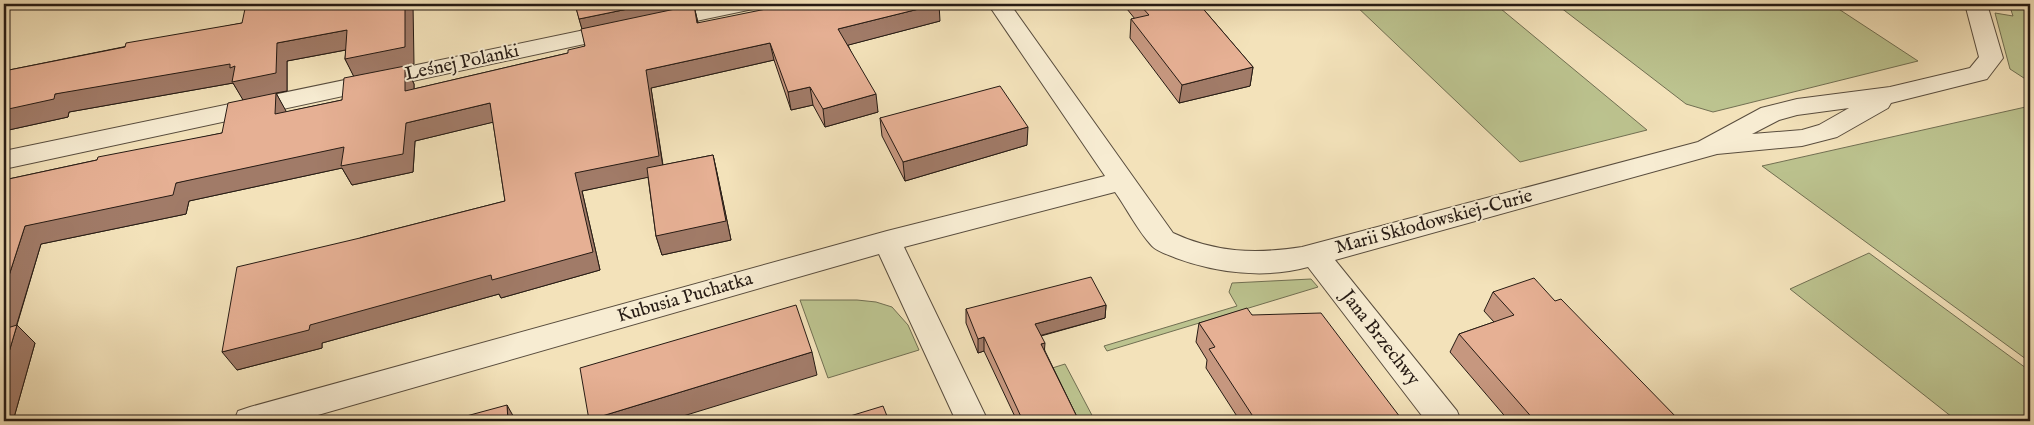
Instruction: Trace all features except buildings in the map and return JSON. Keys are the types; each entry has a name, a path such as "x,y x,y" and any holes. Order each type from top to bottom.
{"street":[{"name":"Leśnej Polanki","path":"4,160 745,4"},
{"name":"Marii Skłodowskiej-Curie","path":"999,4 1163,240 1191,253 1227,260 1273,262 1315,255 1707,148 1770,114 1797,107 1890,95 1978,74 1992,58 1976,4"},
{"name":"Kubusia Puchatka","path":"250,421 294,415 887,241 1122,181"},
{"path":"887,241 972,421"},
{"name":"Jana Brzechwy","path":"1315,255 1445,421"}],"green space":[{"path":"1354,4 1495,4 1647,130 1520,162"},
{"path":"1556,4 1831,4 1918,61 1713,112 1686,104"},
{"path":"2009,4 2030,4 2030,82 2010,69 1995,13 2013,16"},
{"path":"2030,106 2030,362 1762,166"},
{"path":"1869,253 2030,371 2030,421 1957,421 1790,289"},
{"path":"1311,279 1318,287 1107,351 1104,346 1237,306 1229,292 1232,283"},
{"path":"800,300 857,300 876,302 892,307 908,325 919,350 828,378"},
{"path":"1065,364 1095,421 1072,421 1046,370"}]}
